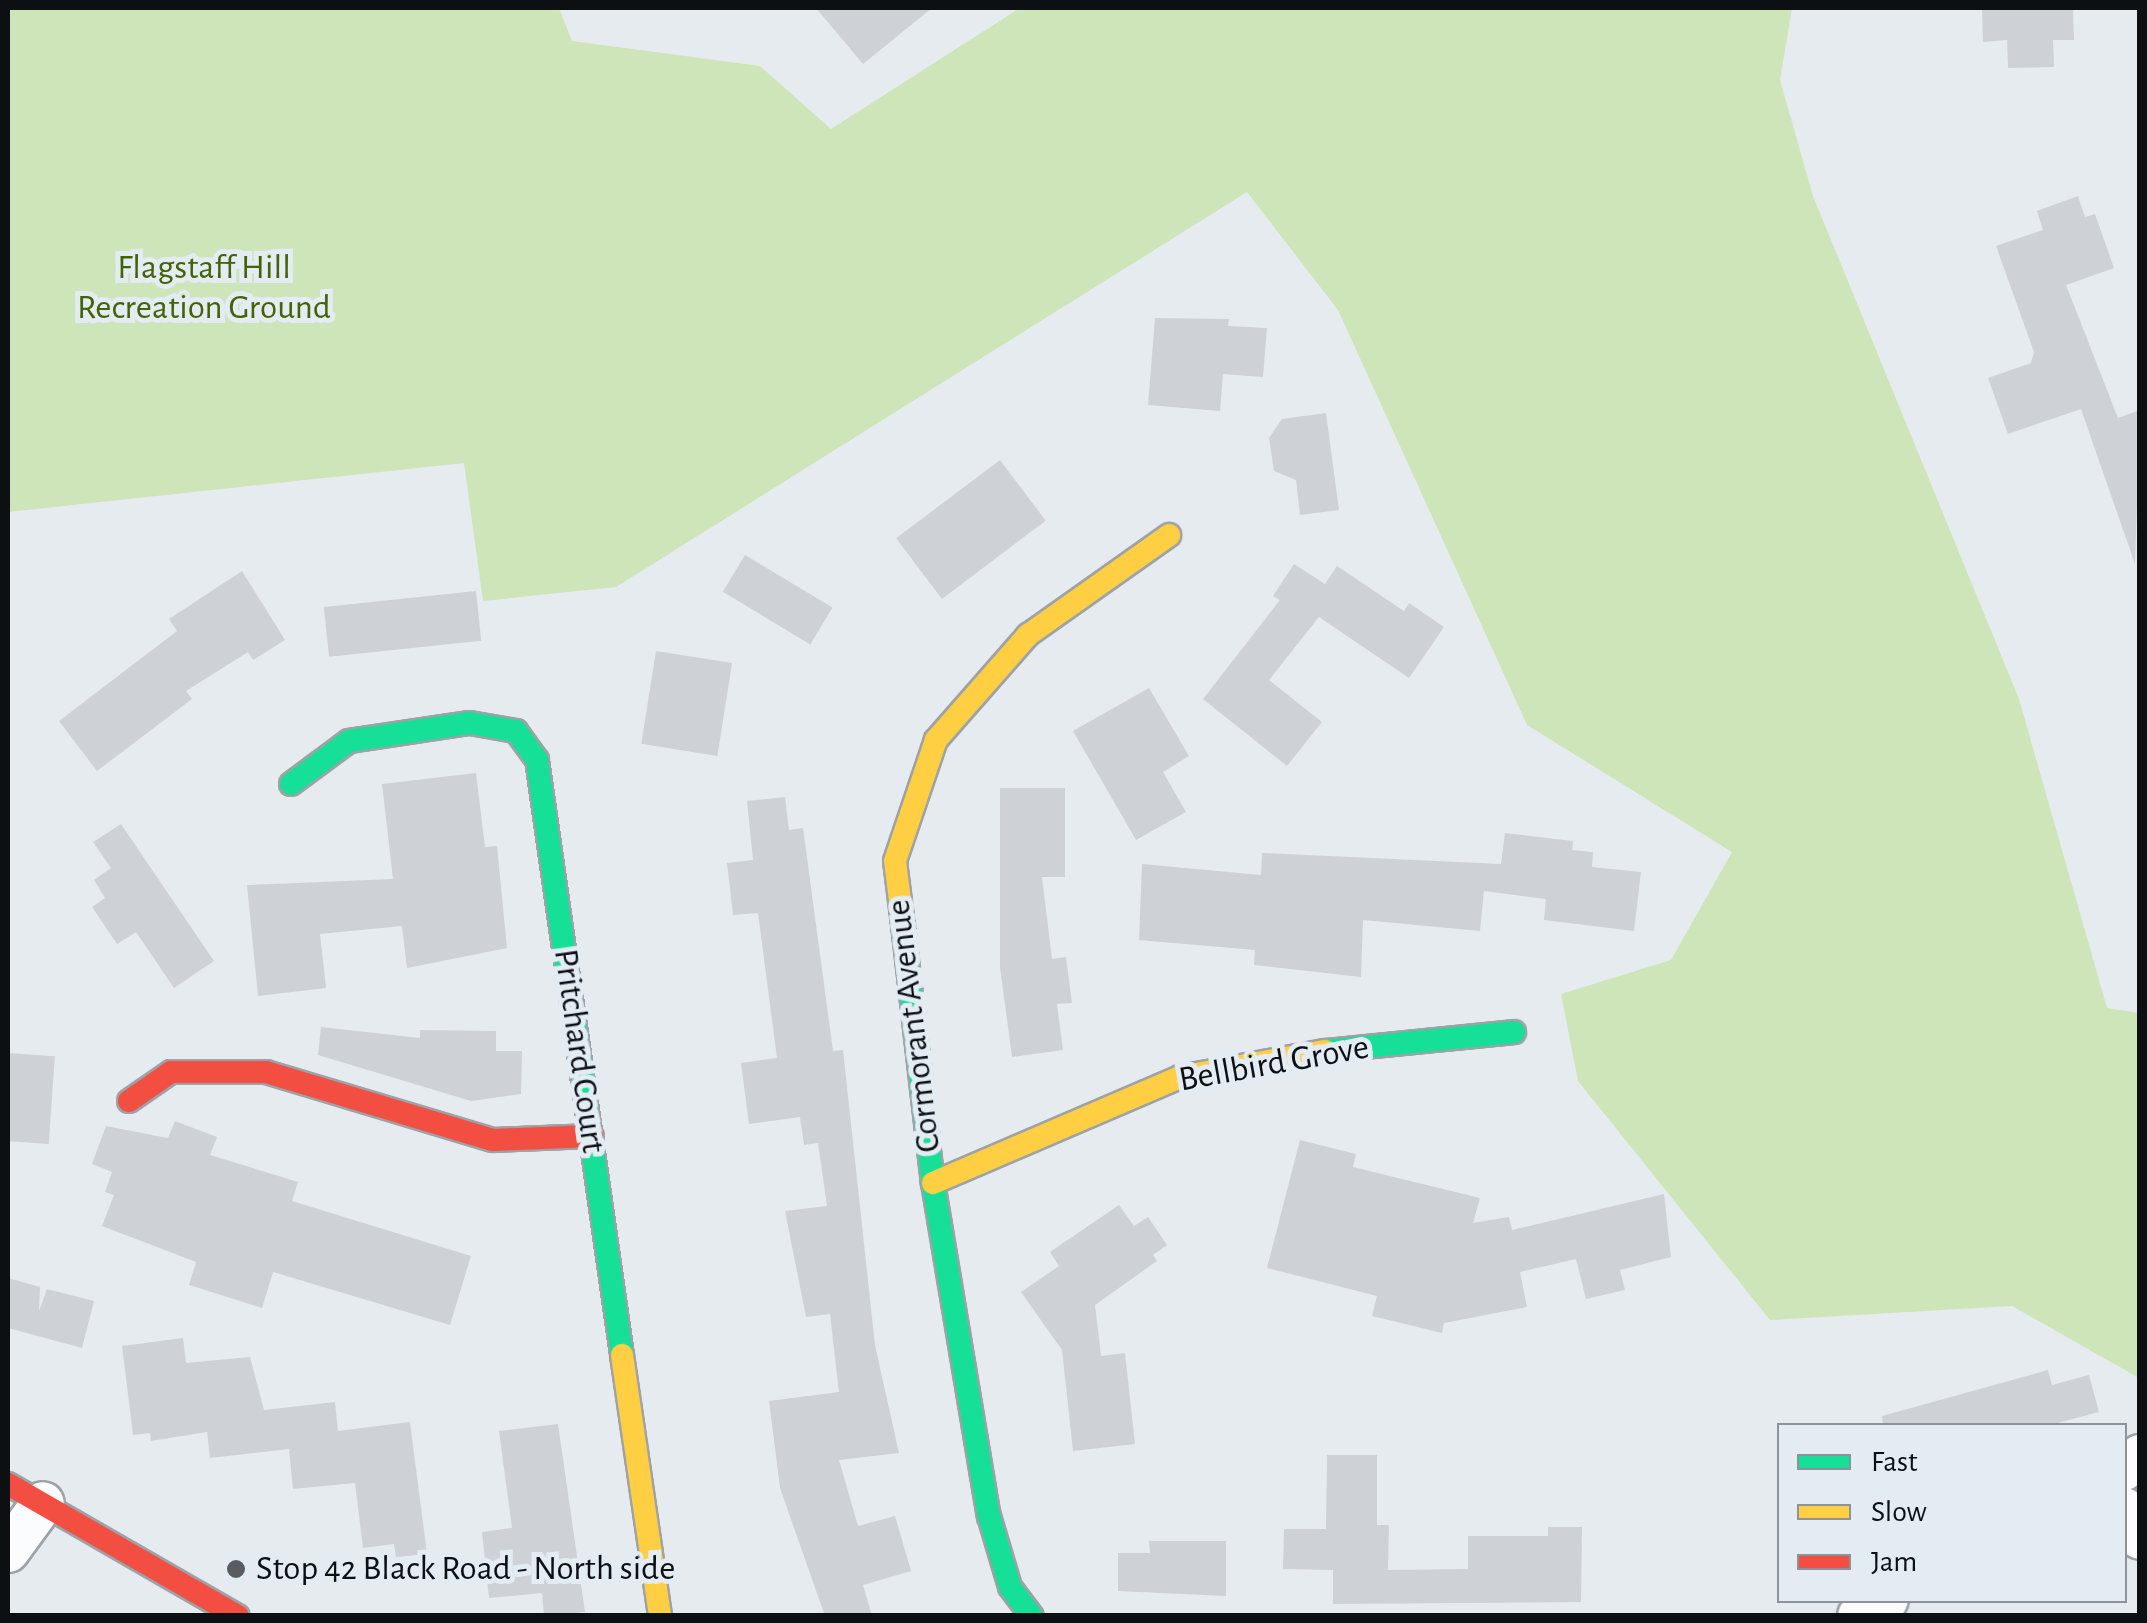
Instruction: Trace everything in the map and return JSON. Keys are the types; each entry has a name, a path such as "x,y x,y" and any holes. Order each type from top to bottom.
{"street":[{"name":"Cormorant Avenue","path":"1032,1616 1010,1587 988,1516 933,1183 895,860 936,740 1028,635 1169,535"},
{"name":"Pritchard Court","path":"291,784 348,740 470,723 516,732 537,760 660,1616"},
{"name":"Bellbird Grove","path":"933,1183 1180,1077 1340,1048 1514,1032"},
{"path":"130,1101 172,1072 266,1072 493,1140 592,1136"},
{"path":"8,1550 25,1493 238,1616"},
{"path":"2127,1514 2140,1538"},
{"path":"1859,1616 1882,1603"}],"green space":[{"name":"Flagstaff Hill Recreation Ground","path":"8,8 559,8 572,41 760,66 831,129 1020,8 1792,8 1780,80 1813,196 2019,699 2107,1008 2139,1013 2139,1378 2012,1306 1770,1320 1578,1081 1561,994 1671,960 1732,852 1527,725 1338,310 1247,192 616,587 483,601 464,463 8,512"}],"building":[{"path":"816,8 932,8 863,64"},
{"path":"1982,8 2073,8 2074,40 2053,40 2054,67 2008,68 2007,40 1983,42"},
{"path":"2078,196 2085,217 2095,214 2114,268 2066,285 2118,418 2140,410 2135,564 2081,409 2008,434 1988,378 2031,363 2034,352 1996,246 2043,230 2037,211"},
{"path":"1155,318 1229,319 1228,326 1267,328 1263,377 1223,374 1220,411 1148,405"},
{"path":"1326,413 1339,510 1300,515 1296,480 1274,471 1269,438 1282,419"},
{"path":"1000,460 1046,521 942,599 896,538"},
{"path":"745,555 832,608 810,644 723,592"},
{"path":"1294,564 1325,584 1337,566 1404,611 1409,603 1444,627 1409,678 1319,617 1269,680 1322,722 1287,766 1203,699 1280,600 1273,596"},
{"path":"242,571 285,640 253,660 248,652 186,691 192,699 97,771 59,721 177,631 169,619"},
{"path":"476,591 481,641 329,657 324,607"},
{"path":"656,651 732,663 717,756 641,744"},
{"path":"1149,688 1189,756 1163,772 1186,812 1136,840 1073,731"},
{"path":"476,773 485,847 497,846 507,948 407,968 402,926 320,934 326,988 258,996 247,885 393,879 382,784"},
{"path":"1000,788 1065,788 1065,877 1042,877 1052,959 1066,957 1072,1003 1057,1004 1063,1050 1012,1057 1000,967"},
{"path":"785,797 789,830 803,828 833,1051 843,1050 875,1345 899,1453 839,1460 858,1526 895,1516 911,1571 863,1585 872,1616 825,1616 780,1488 769,1401 839,1392 830,1314 806,1317 785,1211 827,1206 818,1143 804,1145 800,1117 749,1124 741,1063 777,1058 758,913 733,915 727,863 753,860 747,801"},
{"path":"121,824 214,961 174,988 136,932 117,944 92,907 105,898 94,880 111,868 93,842"},
{"path":"1505,833 1573,841 1572,850 1593,852 1592,867 1641,872 1634,931 1544,920 1546,899 1484,891 1480,931 1363,920 1361,977 1254,965 1255,950 1139,940 1142,864 1261,875 1262,853 1501,864"},
{"path":"321,1027 420,1038 420,1030 496,1031 496,1051 522,1051 521,1094 471,1101 318,1055"},
{"path":"8,1053 55,1056 49,1144 8,1141"},
{"path":"175,1121 217,1137 210,1155 298,1182 292,1201 471,1256 450,1325 273,1272 262,1308 189,1285 196,1262 102,1226 114,1195 105,1192 112,1172 92,1164 106,1126 168,1138"},
{"path":"1300,1140 1356,1154 1353,1167 1480,1198 1473,1223 1509,1217 1512,1230 1664,1194 1671,1257 1620,1270 1625,1290 1586,1299 1576,1259 1520,1272 1527,1307 1444,1323 1442,1333 1372,1316 1377,1296 1267,1268"},
{"path":"1119,1205 1134,1226 1148,1217 1167,1245 1153,1255 1157,1261 1095,1305 1101,1356 1125,1353 1135,1444 1073,1451 1062,1350 1021,1292 1059,1266 1050,1252"},
{"path":"8,1278 40,1287 39,1311 47,1289 94,1301 82,1348 8,1328"},
{"path":"183,1338 186,1363 250,1357 264,1410 335,1402 338,1431 410,1422 427,1554 396,1557 394,1544 363,1548 355,1483 293,1489 289,1449 210,1458 207,1432 151,1441 150,1433 133,1435 122,1346"},
{"path":"2048,1370 2052,1385 2089,1375 2099,1412 2057,1423 1883,1423 1882,1416"},
{"path":"558,1424 585,1612 544,1616 542,1593 489,1598 482,1532 512,1528 499,1431"},
{"path":"1327,1455 1377,1455 1377,1525 1389,1525 1388,1570 1468,1569 1468,1536 1548,1536 1548,1527 1582,1527 1581,1602 1333,1604 1333,1570 1283,1569 1284,1529 1326,1529"},
{"path":"1149,1541 1226,1541 1226,1596 1118,1591 1118,1553 1150,1553"}],"traffic: fast":[{"path":"291,784 349,741 470,723 516,731 537,760 622,1355"},
{"path":"903,925 933,1183 989,1516 1010,1587 1032,1616"},
{"path":"1325,1051 1514,1032"}],"traffic: slow":[{"path":"903,925 895,861 936,740 1028,635 1169,535"},
{"path":"933,1183 1180,1077 1325,1051"},
{"path":"622,1355 660,1616"}],"traffic: jam":[{"path":"129,1101 171,1072 266,1072 493,1140 592,1136"},
{"path":"8,1484 238,1616"}],"place":[{"name":"Stop 42 Black Road - North side","path":"236,1569"}]}
